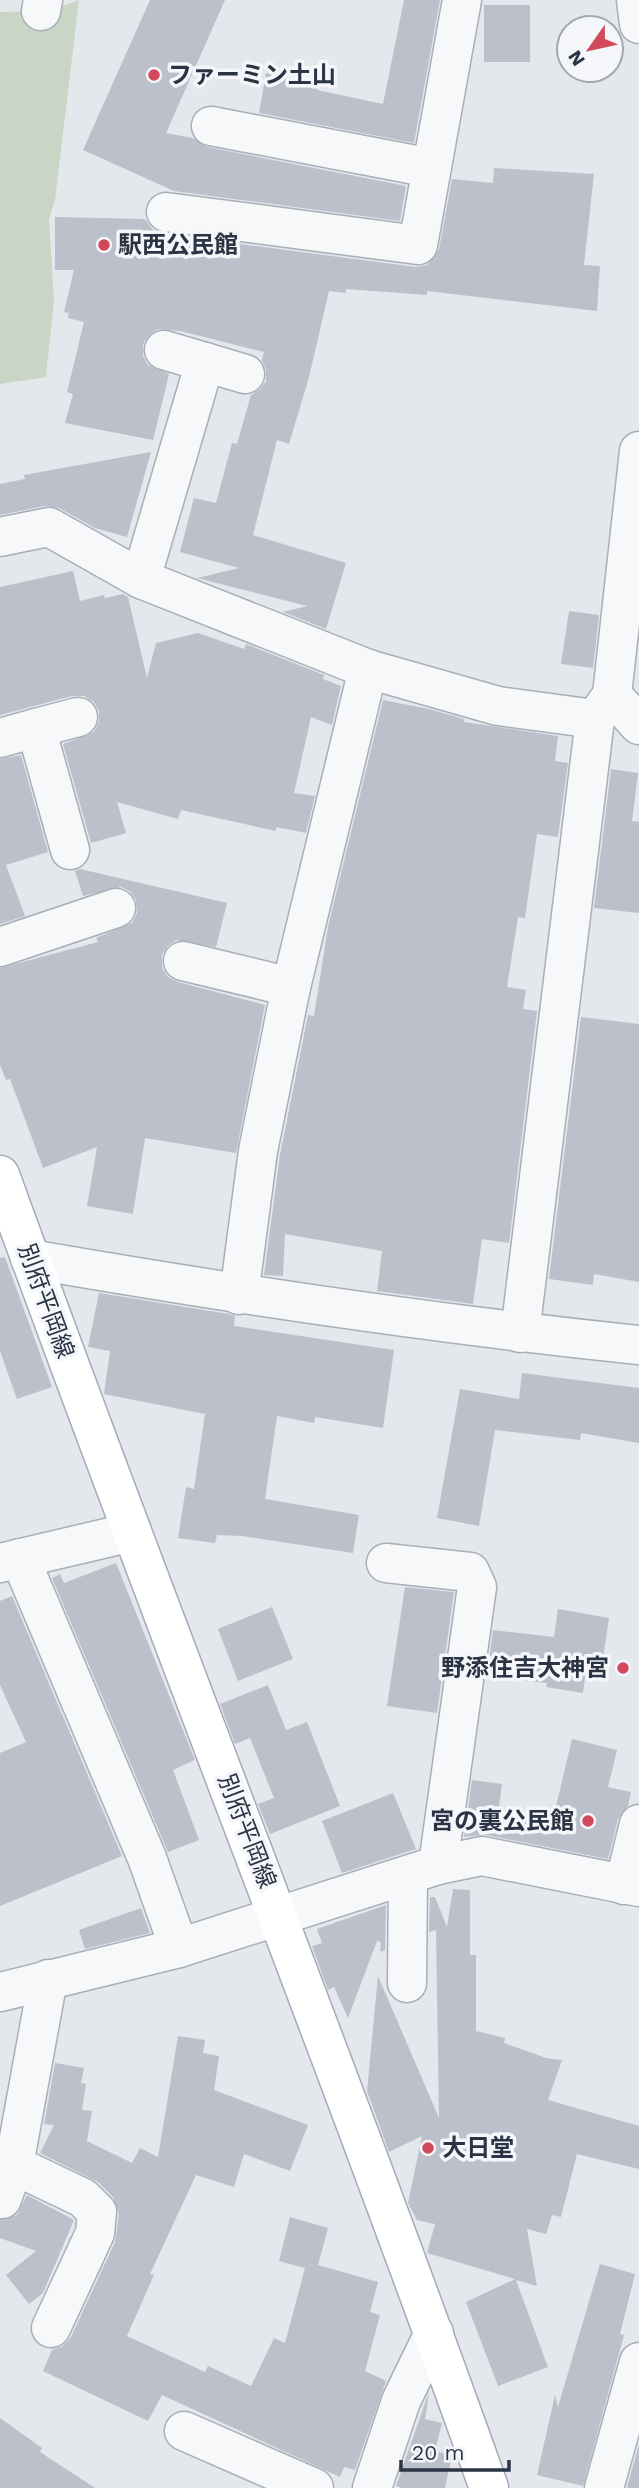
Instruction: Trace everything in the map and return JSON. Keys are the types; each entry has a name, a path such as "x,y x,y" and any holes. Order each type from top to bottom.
{"main road":[{"name":"別府平岡線","path":"0,1175 132,1532 280,1917 489,2488"}],"street":[{"path":"166,212 418,245 461,0"},
{"path":"636,0 639,24"},
{"path":"211,126 431,168"},
{"path":"164,350 245,374"},
{"path":"141,579 205,362"},
{"path":"520,1333 603,707 635,534 639,451"},
{"path":"0,537 49,527 141,579 368,669 498,706 603,707 639,725"},
{"path":"239,1295 258,1152 291,987 368,669"},
{"path":"0,738 78,717"},
{"path":"36,728 70,850"},
{"path":"0,947 116,908"},
{"path":"183,961 291,987"},
{"path":"30,1259 239,1295 520,1333 639,1345"},
{"path":"132,1532 10,1561 147,1858 179,1948"},
{"path":"386,1563 470,1572 477,1587 423,1870 407,1983"},
{"path":"0,1992 179,1948 423,1870 482,1856 631,1886 639,1824"},
{"path":"48,1979 8,2182 83,2198 97,2212 96,2234 85,2294 51,2328"},
{"path":"372,2488 401,2401 434,2333"},
{"path":"604,2488 639,2362"},
{"path":"184,2431 314,2488"}],"green space":[{"path":"79,0 55,200 49,219 54,300 46,377 0,384 0,12 50,11"}],"building":[{"path":"150,0 225,0 166,133 193,138 207,147 406,186 400,221 174,191 83,150"},
{"path":"404,0 440,0 414,143 259,113 266,73 319,85 317,90 383,104"},
{"path":"484,5 530,5 530,62 484,62"},
{"path":"494,168 594,174 584,265 600,266 597,311 427,291 427,295 346,289 346,293 329,291 309,377 289,444 277,440 253,535 346,563 326,629 283,612 307,606 197,578 239,568 180,552 194,498 216,503 232,443 237,444 251,395 266,381 262,360 264,352 180,331 158,329 149,335 143,344 143,356 148,365 169,374 153,440 65,423 73,394 67,392 84,322 68,318 69,313 64,312 74,270 55,270 55,217 145,219 152,229 163,234 416,267 427,265 439,249 452,179 493,183"},
{"path":"151,452 127,537 95,528 59,508 45,506 0,515 0,484 25,479 24,475"},
{"path":"73,571 80,601 104,595 105,598 123,594 128,597 147,678 156,643 198,633 244,649 246,644 324,675 323,679 341,686 332,725 311,717 294,793 315,796 306,833 276,827 276,831 181,810 178,819 117,802 126,833 91,843 63,744 94,732 99,722 99,711 94,702 84,696 72,696 0,715 0,587"},
{"path":"569,611 599,615 593,668 561,664"},
{"path":"383,700 429,709 464,719 464,722 558,736 555,761 568,763 558,837 537,834 525,918 518,917 507,987 526,990 523,1009 537,1011 509,1243 482,1239 473,1304 377,1291 382,1251 285,1234 283,1276 264,1275 280,1155 308,1015 314,1016 328,927"},
{"path":"21,755 48,852 6,865 25,916 0,924 0,759"},
{"path":"611,769 638,773 632,821 639,822 639,913 594,908"},
{"path":"80,869 227,903 216,947 176,940 162,955 162,968 168,977 178,982 265,1005 236,1153 145,1138 133,1214 87,1206 97,1147 43,1168 10,1079 6,1080 0,1065 0,968 98,942 96,938 132,923 137,913 136,900 130,891 121,887 83,896 75,871"},
{"path":"581,1017 639,1024 639,1282 594,1274 593,1285 549,1279"},
{"path":"5,1257 52,1387 17,1399 0,1351 0,1258"},
{"path":"99,1293 229,1314 235,1316 234,1326 394,1350 383,1428 315,1417 314,1423 277,1416 265,1499 359,1515 353,1553 242,1536 217,1535 215,1543 178,1538 186,1487 194,1489 205,1414 104,1394 110,1351 88,1347"},
{"path":"522,1373 639,1388 639,1443 581,1433 580,1440 495,1430 479,1526 437,1518 460,1389 519,1399"},
{"path":"116,1563 195,1760 173,1770 199,1840 168,1852 52,1578 60,1574 64,1583"},
{"path":"405,1587 454,1592 437,1713 387,1706"},
{"path":"12,1596 122,1856 0,1906 0,1753 26,1742 0,1685 0,1601"},
{"path":"272,1607 293,1659 238,1681 218,1629"},
{"path":"558,1609 609,1618 600,1679 585,1677 583,1693 546,1687 547,1683 487,1677 493,1630 554,1637"},
{"path":"268,1685 286,1730 307,1722 340,1806 270,1834 258,1804 274,1798 250,1738 235,1744 220,1704"},
{"name":"宮の裏公民館","path":"572,1739 617,1750 608,1787 631,1792 628,1806 618,1819 608,1859 486,1835 464,1837 472,1780 502,1784 498,1814 552,1823"},
{"path":"393,1793 416,1849 342,1873 322,1821"},
{"path":"453,1889 470,1890 470,1955 476,1955 476,2031 505,2038 504,2043 546,2058 562,2060 548,2100 639,2126 639,2169 577,2154 561,2217 552,2215 546,2234 527,2229 537,2286 516,2280 548,2367 498,2386 466,2302 515,2279 427,2253 435,2224 417,2220 408,2203 422,2136 389,2152 367,2091 378,1976 439,2118 436,1930 429,1932 430,1897 435,1897 447,1927"},
{"path":"386,1905 385,1950 380,1952 381,1942 377,1941 348,2018 334,1987 328,1990 312,1946 322,1943 317,1929"},
{"path":"141,1908 150,1933 85,1949 79,1930"},
{"path":"178,2036 205,2040 203,2053 219,2056 214,2090 308,2125 290,2171 244,2154 234,2187 196,2175 150,2274 154,2275 127,2336 205,2372 208,2366 251,2386 274,2338 285,2343 305,2268 279,2261 290,2217 328,2228 318,2265 378,2282 370,2312 380,2315 365,2371 386,2381 355,2470 344,2467 340,2477 162,2395 148,2421 43,2371 52,2350 63,2346 71,2337 115,2242 119,2214 113,2197 98,2182 40,2153 54,2125 44,2124 55,2063 84,2068 81,2083 86,2084 82,2110 92,2111 87,2141 132,2163 140,2148 158,2157"},
{"path":"27,2195 74,2220 43,2293 29,2304 6,2275 36,2251 0,2238 0,2220 17,2215"},
{"path":"600,2264 635,2274 620,2334 624,2335 583,2486 537,2475 555,2395 558,2407"},
{"path":"429,2392 425,2419 442,2423 435,2451 452,2455 445,2488 402,2488 396,2486"},
{"path":"0,2418 42,2448 40,2452 95,2488 0,2488"},
{"path":"639,2444 639,2488 630,2488 627,2487"}],"place":[{"name":"ファーミン土山","path":"154,75"},
{"name":"駅西公民館","path":"104,245"},
{"name":"野添住吉大神宮","path":"623,1668"},
{"name":"宮の裏公民館","path":"588,1821"},
{"name":"大日堂","path":"428,2148"}]}
